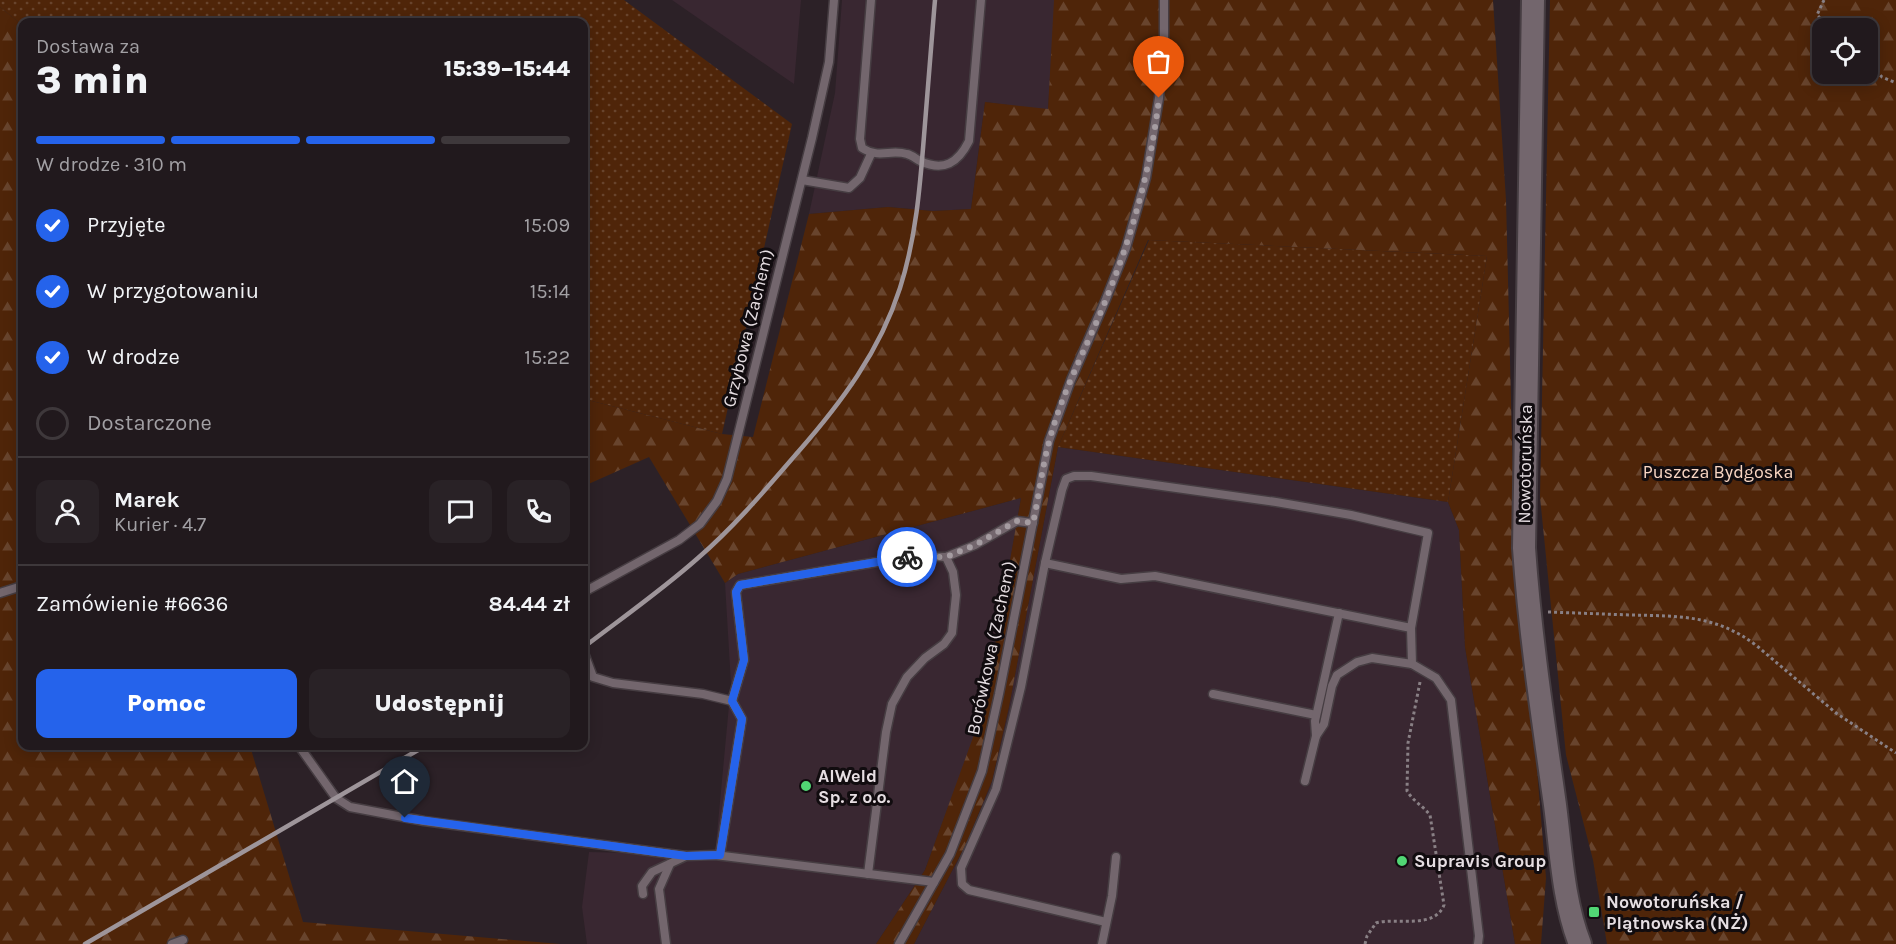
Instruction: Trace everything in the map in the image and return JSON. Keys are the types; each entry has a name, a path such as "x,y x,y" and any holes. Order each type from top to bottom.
{"main road":[{"name":"Nowotoruńska","path":"1533,0 1524,548 1528,611 1573,937"}],"lane":[{"name":"Grzybowa (Zachem)","path":"588,590 679,540 700,524 717,501 727,479 802,180 829,62 834,0"},
{"path":"871,0 860,139 862,148 871,154 907,154 922,162 942,165 954,163 969,141 981,0"},
{"name":"Borówkowa (Zachem)","path":"898,944 950,854 982,771 1049,441 1071,380 1125,248 1146,178 1159,98 1164,43 1164,0"},
{"path":"802,180 849,188 860,178 871,154"},
{"path":"1106,922 969,890 962,884 960,868 996,789 1021,687 1045,563 1066,479 1074,476 1091,476 1276,502 1350,515 1428,533 1411,628 1412,664"},
{"path":"720,855 742,719 732,701 744,660 736,592 740,585 913,556 946,557 975,545 1017,521 1033,523"},
{"path":"868,874 886,732 892,704 907,677 925,658 944,644 952,633 956,595 953,572 946,557"},
{"path":"1045,563 1121,579 1155,576 1411,628"},
{"path":"0,593 18,587"},
{"path":"1305,781 1316,736 1316,715 1339,613"},
{"path":"1316,736 1324,724 1332,686 1337,675 1358,662 1372,658 1412,664 1436,678 1451,700 1479,936 1478,944"},
{"path":"588,664 593,677 613,684 704,694 732,701"},
{"path":"1213,694 1316,715"},
{"path":"301,750 336,798 350,807 424,821 686,856 720,855 934,882"},
{"path":"643,894 642,886 652,872 686,856"},
{"path":"1102,944 1112,896 1116,857"},
{"path":"666,944 659,889 670,864"},
{"path":"172,944 183,940"}],"path":[{"path":"1820,18 1817,15 1824,0"},
{"path":"1878,72 1896,83"},
{"path":"1528,611 1693,617 1728,628 1757,646 1836,713 1896,753"},
{"path":"1365,944 1367,936 1376,923 1431,920 1442,911 1444,905 1430,815 1424,807 1411,798 1407,791 1408,743 1417,692 1424,671"}],"shaded area":[{"path":"672,0 801,0 794,84 708,25"},
{"path":"842,0 1055,0 1048,110 985,102 971,209 933,211 888,207 809,214 835,93"},
{"path":"1058,447 1448,502 1459,530 1465,647 1515,944 914,944 966,844 992,781 1009,707"},
{"path":"1021,498 985,707 925,870 876,944 587,944 582,907 589,852 715,855 731,684 725,583 738,574"}],"green space":[{"path":"0,0 624,0 792,124 722,434 588,400 588,18 18,18 18,22 0,7"},
{"path":"1054,0 1493,0 1506,200 1513,481 1546,878 1541,944 1515,944 1465,647 1459,530 1448,502 1487,256 1148,240 1058,447 1009,707 992,781 966,844 914,944 876,944 925,870 984,707 1021,498 738,574 725,583 649,457 588,484 588,400 722,434 753,437 809,214 888,207 933,211 971,209 985,102 1048,109"},
{"name":"Puszcza Bydgoska","path":"1550,0 1896,0 1896,944 1607,944 1593,860 1566,755 1540,497"},
{"path":"0,7 18,22 18,750 251,750 303,922 560,944 0,944"},
{"path":"1149,240 1487,256 1448,502 1058,447"}],"railway":[{"path":"588,644 684,570 737,520 829,415 858,375 882,333 900,288 914,231 921,174 935,0"},
{"path":"85,944 418,750"}],"way so far":[{"path":"907,557 946,557 975,545 1017,521 1033,523 1049,441 1071,380 1113,282 1137,211 1146,178 1159,98"}],"place":[{"name":"AlWeld Sp. z o.o.","path":"806,786"},
{"name":"Supravis Group","path":"1402,861"},
{"name":"Nowotoruńska / Plątnowska (NŻ)","path":"1594,912"}],"route":[{"path":"405,818 686,856 720,855 742,719 732,701 744,660 736,592 740,585 907,557"}]}
